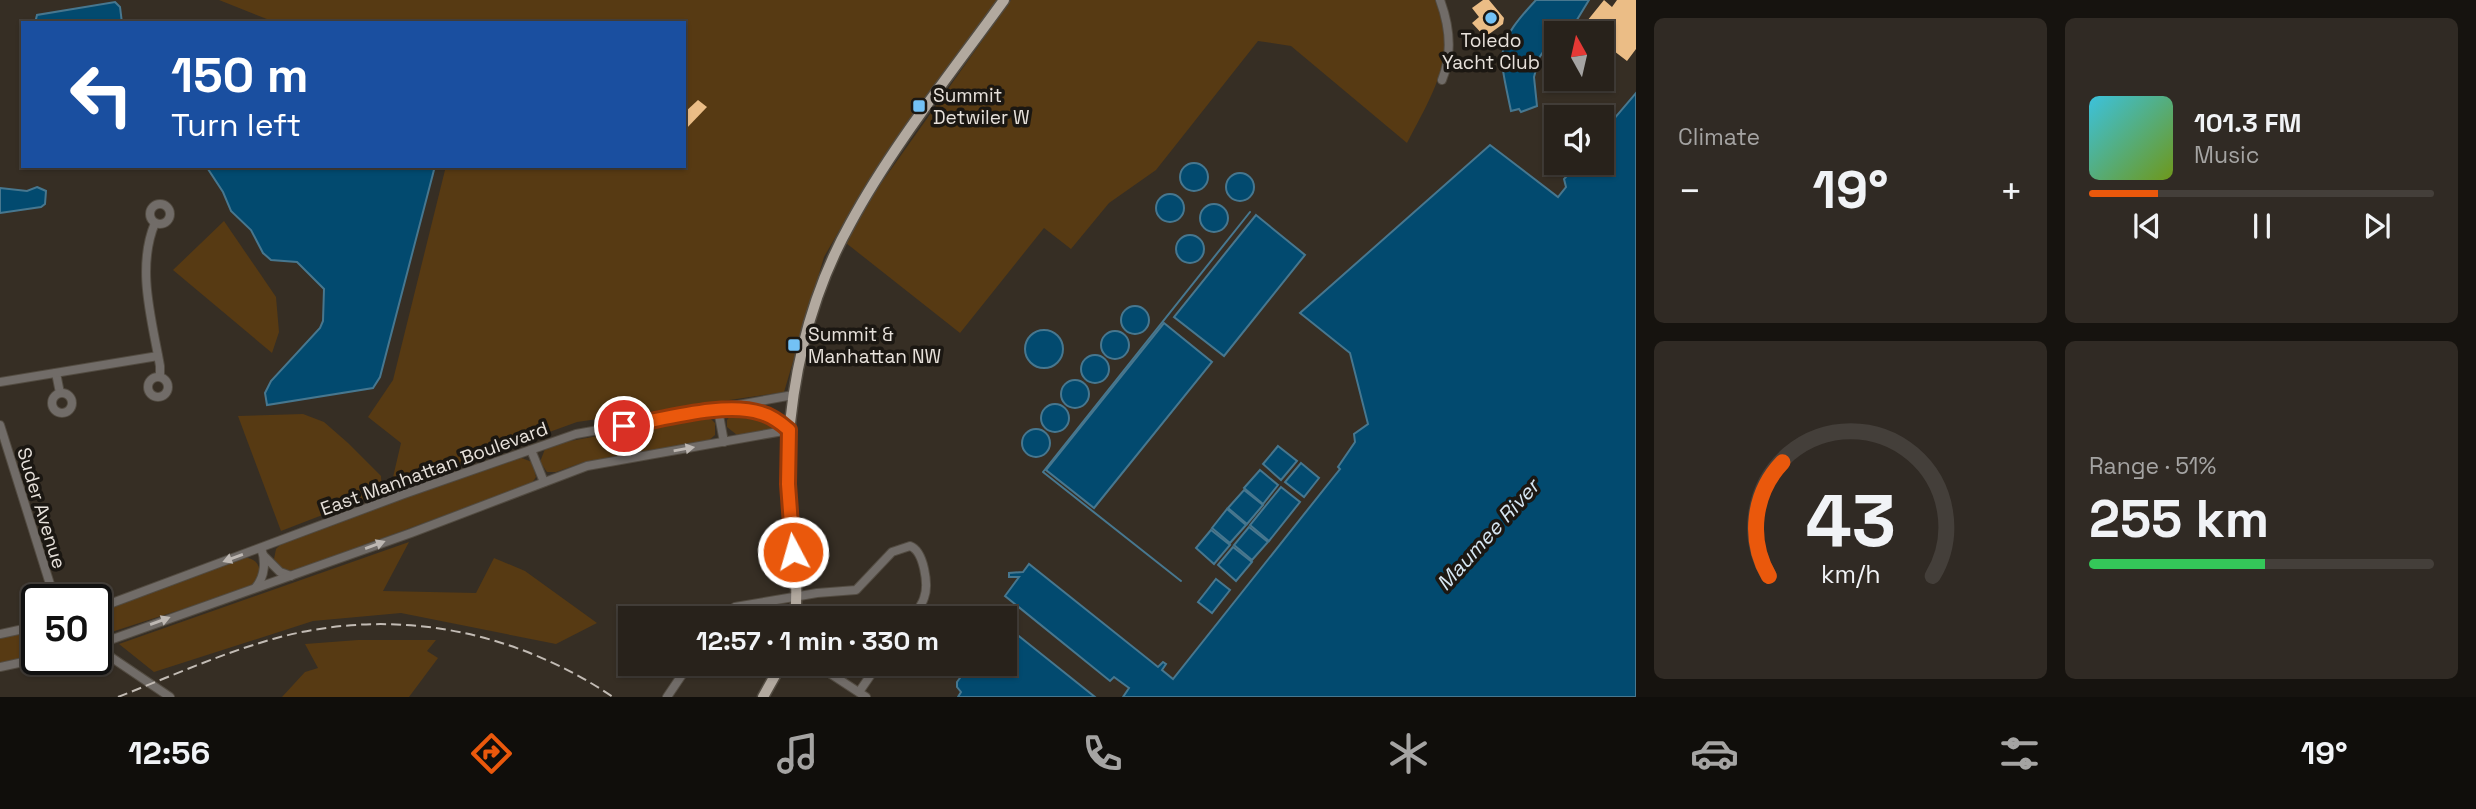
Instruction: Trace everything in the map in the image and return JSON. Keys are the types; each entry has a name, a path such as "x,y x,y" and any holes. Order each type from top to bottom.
{"main road":[{"path":"796,606 788,484 789,430 793,395 813,311 830,264 850,223 897,149 1004,0"},
{"path":"763,697 775,676"}],"street":[{"path":"1440,0 1448,29 1449,46 1442,80"},
{"path":"155,223 145,264 160,377"},
{"path":"0,382 158,356"},
{"path":"56,373 60,393"},
{"name":"East Manhattan Boulevard","path":"112,604 262,552 576,434 793,395"},
{"path":"724,442 718,410 748,410 765,414 789,430"},
{"name":"Suder Avenue","path":"0,425 50,584"},
{"path":"112,640 593,465 789,430"},
{"path":"531,450 544,482"},
{"path":"741,606 856,590 897,548 910,546 918,552 923,569 925,592 918,606"},
{"path":"262,552 280,572 291,576"},
{"path":"254,590 261,581 262,552"},
{"path":"0,634 21,629"},
{"path":"112,657 170,697"},
{"path":"0,667 21,662"},
{"path":"667,697 681,676"},
{"path":"834,676 862,695 872,676"}],"shaded area":[{"path":"219,0 997,0 866,184 824,257 784,392 577,422 390,490 401,443 368,417 393,380 446,168 686,168 686,21 272,21"},
{"path":"1011,0 1435,0 1442,20 1443,57 1433,91 1407,143 1291,46 1258,41 1156,170 1109,203 1071,249 1044,228 960,333 846,243 877,189"},
{"path":"224,221 276,297 279,332 272,353 173,270"},
{"path":"733,413 762,416 780,428 737,435 727,427 727,420"},
{"path":"303,414 324,422 348,443 381,476 382,492 281,531 238,416"},
{"path":"701,417 710,418 715,423 715,435 708,441 584,462 556,472 547,472 540,462 545,449 565,442"},
{"path":"519,457 532,462 536,477 532,483 296,570 285,571 274,559 276,549 283,542"},
{"path":"409,542 383,591 476,593 494,558 525,571 597,623 556,644 401,613 313,621 154,672 119,644"},
{"path":"244,557 256,562 260,573 251,587 112,632 112,608"},
{"path":"21,633 21,658 0,663 0,638"},
{"path":"358,640 436,640 427,651 438,658 409,697 282,697 305,672 318,668 305,644"}],"water":[{"path":"1536,0 1589,0 1576,21 1544,21 1544,51 1534,77 1537,106 1521,112 1519,109 1511,111 1502,63 1506,40"},
{"path":"115,2 120,7 122,21 36,21 37,15"},
{"name":"Maumee River","path":"1636,93 1636,697 1123,697 1129,688 1114,677 1110,681 1005,596 1019,577 1009,577 1009,573 1023,572 1029,564 1158,667 1163,662 1166,664 1162,670 1173,679 1340,469 1338,467 1355,442 1354,434 1368,424 1350,353 1300,313 1490,145 1558,197 1566,187 1564,179 1568,175 1614,175 1614,119"},
{"path":"1194,163 1204,167 1208,177 1204,187 1194,191 1184,187 1180,177 1184,167"},
{"path":"207,168 434,168 380,377 373,388 267,405 265,393 271,381 320,328 323,321 324,289 297,262 271,260 263,253 251,230 231,211 223,192"},
{"path":"1240,173 1250,177 1254,187 1250,197 1240,201 1230,197 1226,187 1230,177"},
{"path":"37,187 46,191 45,204 41,207 0,213 0,188 27,191"},
{"path":"1170,194 1180,198 1184,208 1180,218 1170,222 1160,218 1156,208 1160,198"},
{"path":"1214,204 1224,208 1228,218 1224,228 1214,232 1204,228 1200,218 1204,208"},
{"path":"1256,215 1305,255 1224,356 1174,317"},
{"path":"1190,235 1200,239 1204,249 1200,259 1190,263 1180,259 1176,249 1180,239"},
{"path":"1135,306 1145,310 1149,320 1145,330 1135,334 1125,330 1121,320 1125,310"},
{"path":"1164,323 1212,362 1094,508 1046,470"},
{"path":"1044,330 1057,336 1063,349 1057,362 1044,368 1031,362 1025,349 1031,336"},
{"path":"1115,331 1125,335 1129,345 1125,355 1115,359 1105,355 1101,345 1105,335"},
{"path":"1095,355 1105,359 1109,369 1105,379 1095,383 1085,379 1081,369 1085,359"},
{"path":"1075,380 1085,384 1089,394 1085,404 1075,408 1065,404 1061,394 1065,384"},
{"path":"1055,404 1065,408 1069,418 1065,428 1055,432 1045,428 1041,418 1045,408"},
{"path":"1036,429 1046,433 1050,443 1046,453 1036,457 1026,453 1022,443 1026,433"},
{"path":"1278,446 1297,461 1281,480 1263,464"},
{"path":"1301,463 1319,478 1304,497 1285,482"},
{"path":"1260,470 1278,485 1263,504 1244,488"},
{"path":"1281,487 1300,502 1269,541 1250,525"},
{"path":"1244,490 1263,505 1247,524 1228,508"},
{"path":"1227,509 1246,525 1230,543 1212,528"},
{"path":"1249,527 1268,542 1252,560 1234,545"},
{"path":"1211,530 1230,545 1214,564 1196,548"},
{"path":"1233,547 1252,562 1236,581 1218,565"},
{"path":"1216,579 1230,590 1212,613 1198,602"},
{"path":"1017,635 1095,697 958,697 961,692 957,682 961,676 1017,676"}],"building":[{"name":"Toledo Yacht Club","path":"1483,0 1489,0 1504,18 1503,24 1485,37 1472,23 1479,17 1472,8"},
{"path":"1604,0 1612,7 1617,0 1636,0 1636,49 1627,61 1614,51 1614,21 1587,21"},
{"path":"698,100 707,107 686,129 686,111"}],"waterway":[{"path":"1181,581 1043,472 1250,212"}],"railway":[{"path":"118,697 273,639 317,629 362,625 406,625 449,630 492,640 534,655 613,697"}],"place":[{"name":"Toledo Yacht Club","path":"1491,18"},
{"name":"Summit Detwiler W","path":"919,106"},
{"name":"Summit & Manhattan NW","path":"794,345"}],"route":[{"path":"624,426 718,410 748,410 765,414 777,421 789,430 787,463 793,552"}]}
